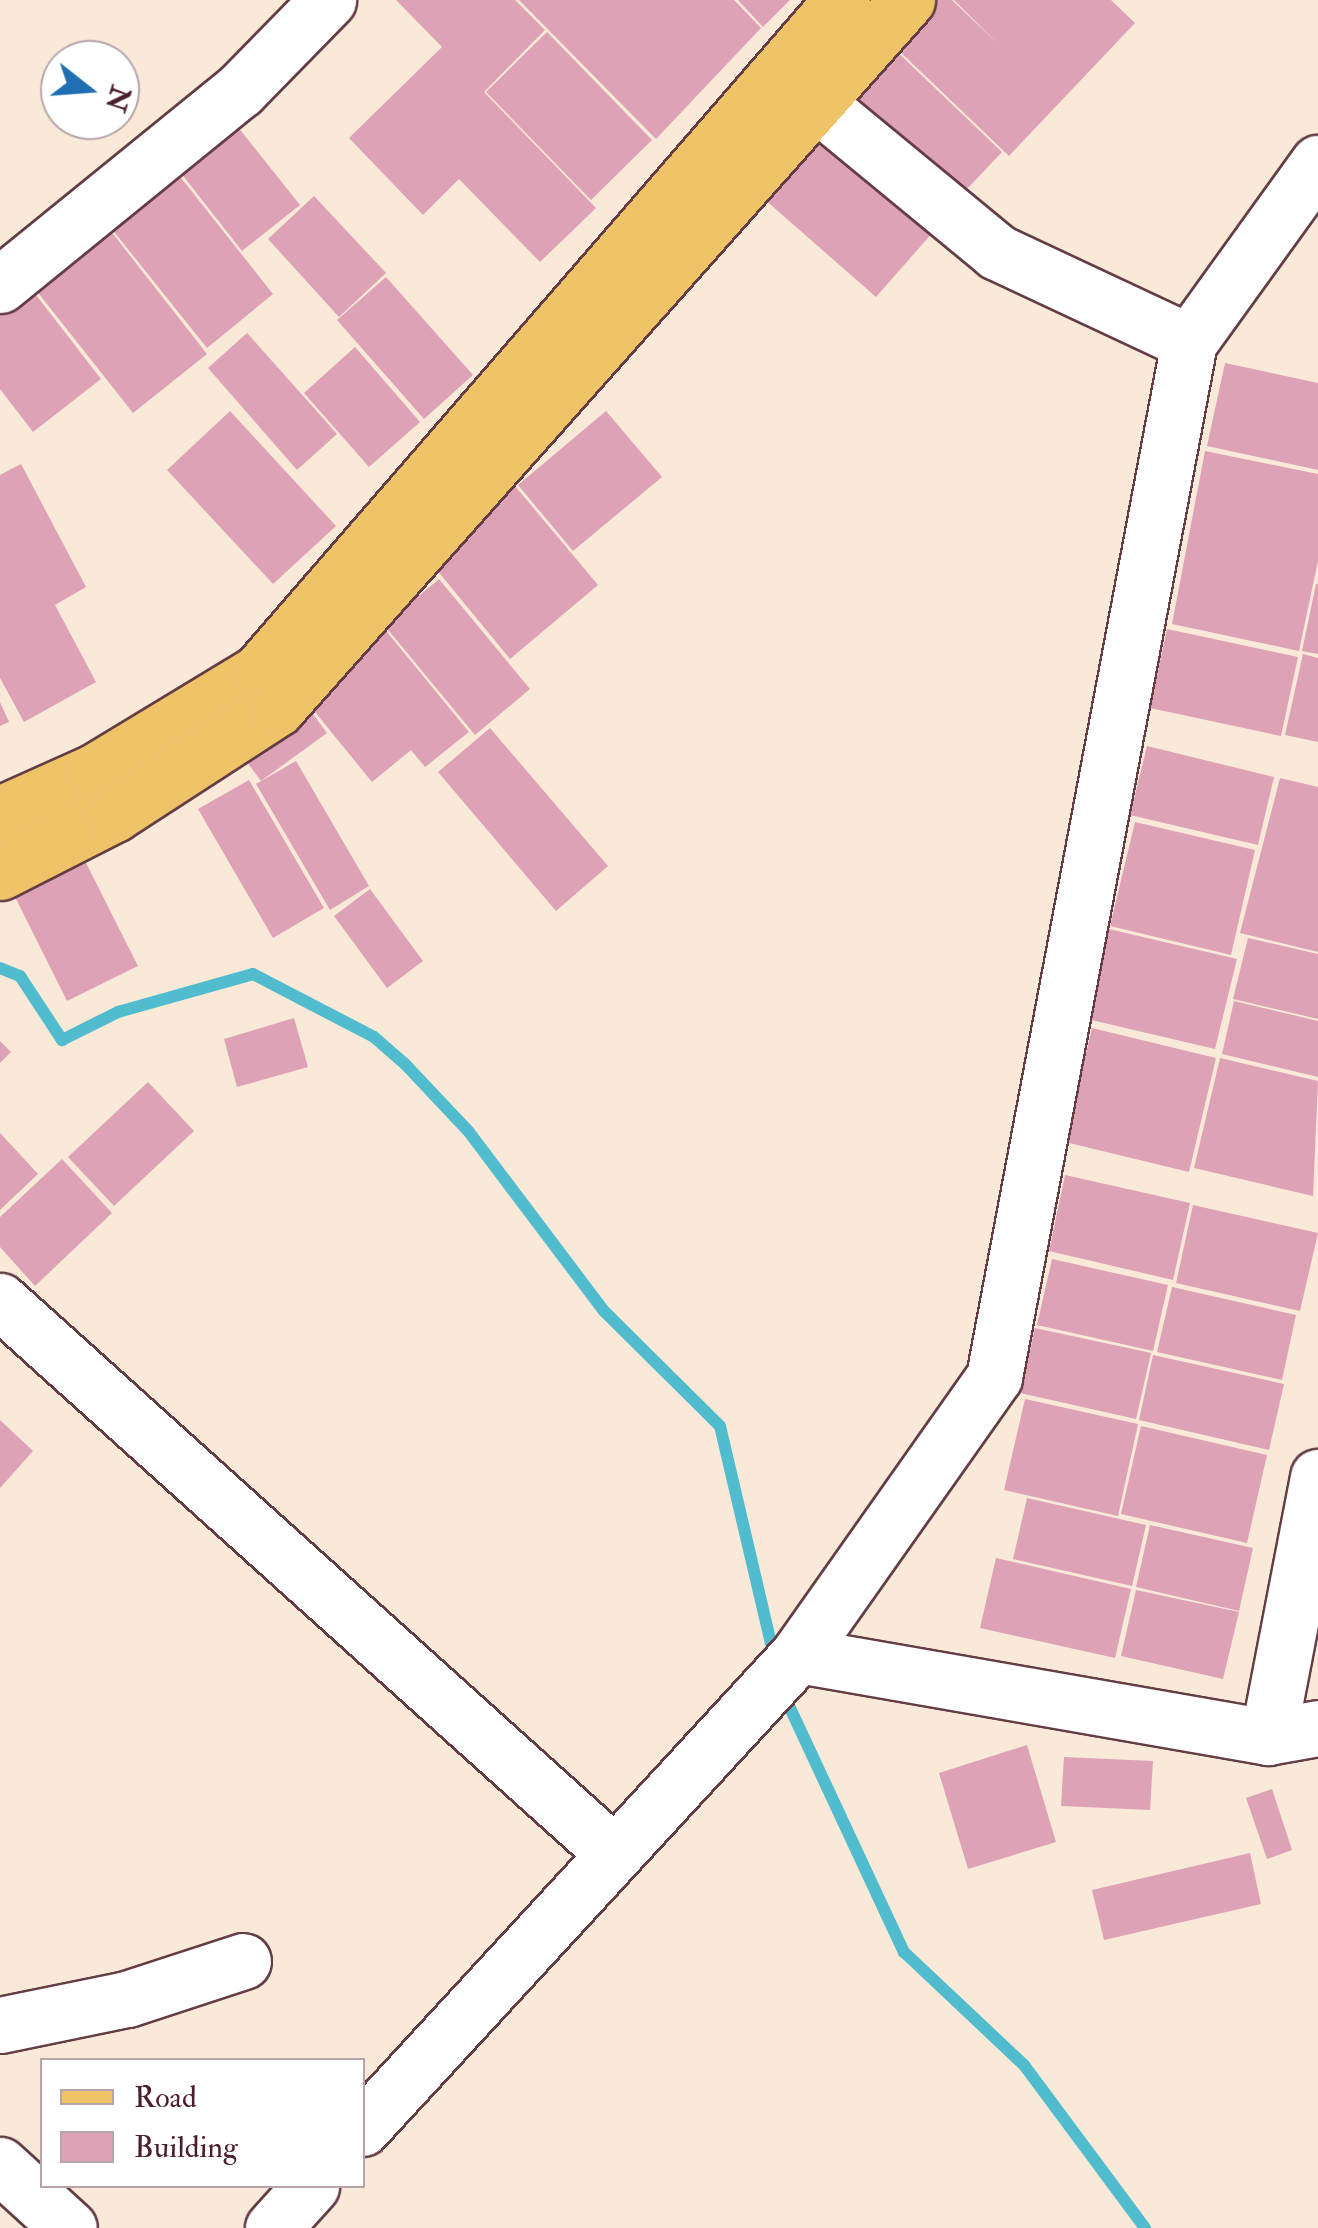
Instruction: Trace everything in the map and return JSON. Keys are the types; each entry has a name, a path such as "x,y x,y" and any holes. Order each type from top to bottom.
{"main road":[{"path":"0,872 260,672 842,0"},
{"path":"0,814 104,793 276,708 907,0"}],"street":[{"path":"0,285 240,90 328,0"},
{"path":"814,101 997,252 1189,342"},
{"path":"365,2125 611,1851 798,1655 994,1377 1189,342 1313,185"},
{"path":"0,1302 611,1851"},
{"path":"798,1655 1293,1733 1318,1477"},
{"path":"0,2026 127,2000 244,1961"},
{"path":"0,2165 69,2228"},
{"path":"273,2228 309,2188"}],"building":[{"path":"396,0 515,0 545,30 484,92 596,208 540,262 459,179 423,215 349,138 442,47"},
{"path":"519,0 734,0 761,28 656,139"},
{"path":"738,0 790,0 763,27"},
{"path":"935,0 952,0 999,45 954,0 1111,0 1135,23 1009,156 893,45"},
{"path":"547,32 652,140 591,200 486,92"},
{"path":"891,46 1002,152 950,207 839,100"},
{"path":"234,122 300,205 242,251 177,168"},
{"path":"820,132 934,231 876,297 763,198"},
{"path":"174,169 273,294 207,348 107,223"},
{"path":"314,196 386,273 339,317 268,239"},
{"path":"103,221 207,354 133,413 28,280"},
{"path":"386,277 473,375 424,419 337,320"},
{"path":"26,282 101,379 33,432 0,389 0,302"},
{"path":"247,333 337,434 297,470 208,368"},
{"path":"355,347 420,422 369,467 304,393"},
{"path":"1225,363 1318,383 1318,470 1207,446"},
{"path":"230,411 336,526 273,584 167,470"},
{"path":"606,411 662,477 573,551 518,485"},
{"path":"1205,451 1318,474 1318,561 1299,651 1172,624"},
{"path":"21,464 86,587 55,605 96,682 24,722 0,678 0,475"},
{"path":"515,486 598,585 510,659 427,558"},
{"path":"439,579 530,689 475,735 384,625"},
{"path":"1318,584 1318,654 1302,651"},
{"path":"378,621 469,732 425,767 411,750 372,782 302,696"},
{"path":"1167,629 1298,657 1281,736 1150,708"},
{"path":"1303,654 1318,658 1318,742 1285,735"},
{"path":"302,699 327,733 261,781 236,747"},
{"path":"0,702 9,722 0,726"},
{"path":"490,728 608,866 556,911 438,772"},
{"path":"1147,746 1274,777 1258,845 1130,815"},
{"path":"296,761 369,886 330,910 256,784"},
{"path":"1280,778 1318,787 1318,952 1240,933"},
{"path":"249,780 324,908 273,938 198,809"},
{"path":"1135,822 1255,850 1231,955 1110,926"},
{"path":"82,855 138,966 67,1001 12,891"},
{"path":"370,889 423,961 387,988 334,916"},
{"path":"1109,929 1237,959 1215,1049 1087,1019"},
{"path":"1248,938 1318,954 1318,1019 1233,999"},
{"path":"1234,1001 1318,1021 1318,1077 1222,1054"},
{"path":"294,1018 308,1067 237,1087 224,1039"},
{"path":"1092,1028 1216,1058 1189,1172 1065,1142"},
{"path":"0,1041 11,1052 0,1063"},
{"path":"1220,1058 1318,1081 1313,1196 1194,1168"},
{"path":"148,1082 194,1131 114,1206 68,1157"},
{"path":"0,1133 38,1174 0,1210"},
{"path":"62,1159 112,1213 35,1286 0,1247 0,1217"},
{"path":"1065,1175 1190,1203 1173,1280 1049,1251"},
{"path":"1193,1205 1318,1233 1300,1311 1176,1283"},
{"path":"1052,1259 1168,1285 1153,1351 1037,1325"},
{"path":"1172,1287 1296,1315 1282,1380 1157,1352"},
{"path":"1035,1328 1151,1353 1136,1419 1020,1393"},
{"path":"1153,1355 1284,1384 1269,1450 1139,1420"},
{"path":"1025,1399 1138,1424 1118,1516 1004,1490"},
{"path":"0,1420 33,1451 0,1488"},
{"path":"1141,1426 1267,1455 1247,1543 1121,1514"},
{"path":"1027,1498 1146,1525 1132,1586 1013,1559"},
{"path":"1150,1525 1253,1548 1239,1611 1136,1587"},
{"path":"996,1558 1131,1589 1115,1658 980,1628"},
{"path":"1136,1590 1239,1612 1223,1679 1121,1656"},
{"path":"1027,1745 1056,1842 968,1869 939,1773"},
{"path":"1064,1757 1153,1761 1150,1810 1061,1806"},
{"path":"1272,1789 1292,1850 1267,1859 1246,1798"},
{"path":"1250,1853 1261,1904 1104,1940 1092,1890"}],"waterway":[{"path":"0,968 20,976 62,1040 118,1012 253,974 374,1037 405,1064 469,1132 604,1311 720,1426 774,1656"},
{"path":"784,1695 904,1952 1024,2065 1145,2228"}]}
